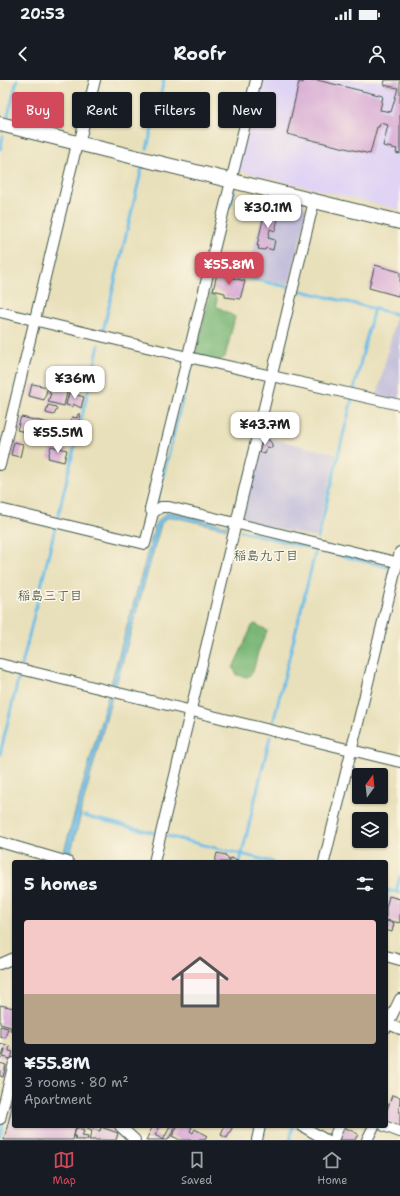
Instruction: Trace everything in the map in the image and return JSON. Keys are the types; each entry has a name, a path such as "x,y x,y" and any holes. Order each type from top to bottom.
{"street":[{"path":"0,465 4,433 35,321 95,80"},
{"path":"153,513 150,509 256,80"},
{"path":"0,124 400,222"},
{"path":"154,860 314,201"},
{"path":"0,312 188,357 400,405"},
{"path":"0,509 145,544 153,513 161,507 169,507 399,559 324,860"},
{"path":"0,664 400,762"},
{"path":"0,842 61,860"},
{"path":"388,957 400,960"},
{"path":"0,964 12,959"},
{"path":"388,1023 400,999"},
{"path":"388,1025 400,1029"},
{"path":"0,1119 12,1070"},
{"path":"122,1128 135,1140"},
{"path":"257,1140 260,1128"},
{"path":"305,1128 326,1140"},
{"path":"333,1140 338,1128"},
{"path":"367,1140 373,1128"},
{"path":"388,1128 400,1132"}],"shaded area":[{"path":"262,80 400,80 400,210 237,170 248,128 276,128 276,92 259,92"},
{"path":"267,197 304,206 307,212 289,285 247,275"},
{"path":"396,317 400,318 400,402 377,396"},
{"path":"261,436 336,454 316,538 246,521 243,515"}],"green space":[{"path":"210,294 215,296 217,299 216,306 235,317 225,357 217,362 196,357"},
{"path":"255,624 267,631 258,652 253,672 248,677 237,675 233,668 252,626"}],"water":[{"path":"172,512 228,526 227,529 173,517 167,518 161,524 115,689 110,687 156,523 166,513"},
{"path":"108,696 112,697 69,860 62,860"}],"building":[{"path":"304,80 317,80 383,96 380,110 391,112 398,88 384,85 385,80 400,80 400,154 396,153 397,149 383,146 388,125 380,123 379,127 377,127 370,154 287,134 299,82 303,83"},
{"path":"266,206 271,206 271,209 280,211 275,231 270,229 268,238 275,240 273,250 266,248 265,250 258,249 259,246 257,246"},
{"path":"375,265 400,272 400,290 398,296 369,288"},
{"path":"217,274 245,281 240,299 225,297 225,293 213,290"},
{"path":"32,384 48,387 44,400 29,396"},
{"path":"52,388 67,393 64,406 48,402 51,393 49,393 50,389"},
{"path":"69,393 84,397 81,408 73,404 73,407 66,405"},
{"path":"48,405 56,407 57,409 54,415 46,413"},
{"path":"78,414 80,414 78,427 70,425 72,417 77,418"},
{"path":"21,417 49,423 46,435 32,435 17,430"},
{"path":"263,438 269,440 272,444 272,448 267,447 265,454 259,452"},
{"path":"14,442 23,444 20,457 11,455"},
{"path":"51,446 67,450 64,462 48,458"},
{"path":"217,853 228,857 228,860 215,860"},
{"path":"389,896 400,899 400,923 388,920"},
{"path":"388,922 394,923 392,932 388,931"},
{"path":"0,1005 12,1008 12,1031 10,1030 11,1027 0,1024"},
{"path":"0,1026 8,1028 5,1038 0,1037"},
{"path":"0,1043 10,1046 9,1051 12,1052 11,1059 3,1057 5,1049 0,1058"},
{"path":"0,1063 6,1065 3,1077 0,1076"},
{"path":"392,1095 400,1097 400,1129 388,1125 388,1107"},
{"path":"12,1107 12,1128 76,1128 73,1140 4,1140"},
{"path":"76,1128 84,1131 82,1136 88,1137 87,1140 75,1140 76,1137 74,1136"},
{"path":"85,1128 93,1128 100,1131 101,1128 104,1128 118,1133 116,1140 89,1140 92,1131"},
{"path":"152,1128 159,1128 155,1135 163,1140 146,1140"},
{"path":"169,1128 175,1128 168,1140 163,1140"},
{"path":"177,1128 192,1128 190,1131 193,1133 195,1129 207,1136 205,1140 180,1140 172,1136"},
{"path":"224,1128 232,1128 227,1138 221,1135"},
{"path":"344,1128 358,1134 355,1140 338,1139"}],"waterway":[{"path":"8,116 17,80"},
{"path":"147,149 164,80"},
{"path":"258,92 261,80"},
{"path":"0,149 3,136"},
{"path":"103,331 142,168"},
{"path":"230,207 234,191"},
{"path":"214,270 288,287"},
{"path":"298,290 400,315"},
{"path":"354,389 374,308"},
{"path":"58,516 99,345"},
{"path":"157,501 191,365"},
{"path":"318,538 352,399"},
{"path":"22,665 55,528"},
{"path":"241,531 388,567"},
{"path":"272,727 316,549"},
{"path":"0,754 20,672"},
{"path":"240,860 270,737"},
{"path":"84,816 155,833"},
{"path":"167,836 265,860"},
{"path":"396,892 400,877"},
{"path":"388,890 400,893"},
{"path":"388,962 400,966"},
{"path":"0,1137 4,1119"},
{"path":"290,1140 293,1128"}],"district":[{"name":"稲島九丁目","path":"266,555"},
{"name":"稲島三丁目","path":"50,595"}]}
